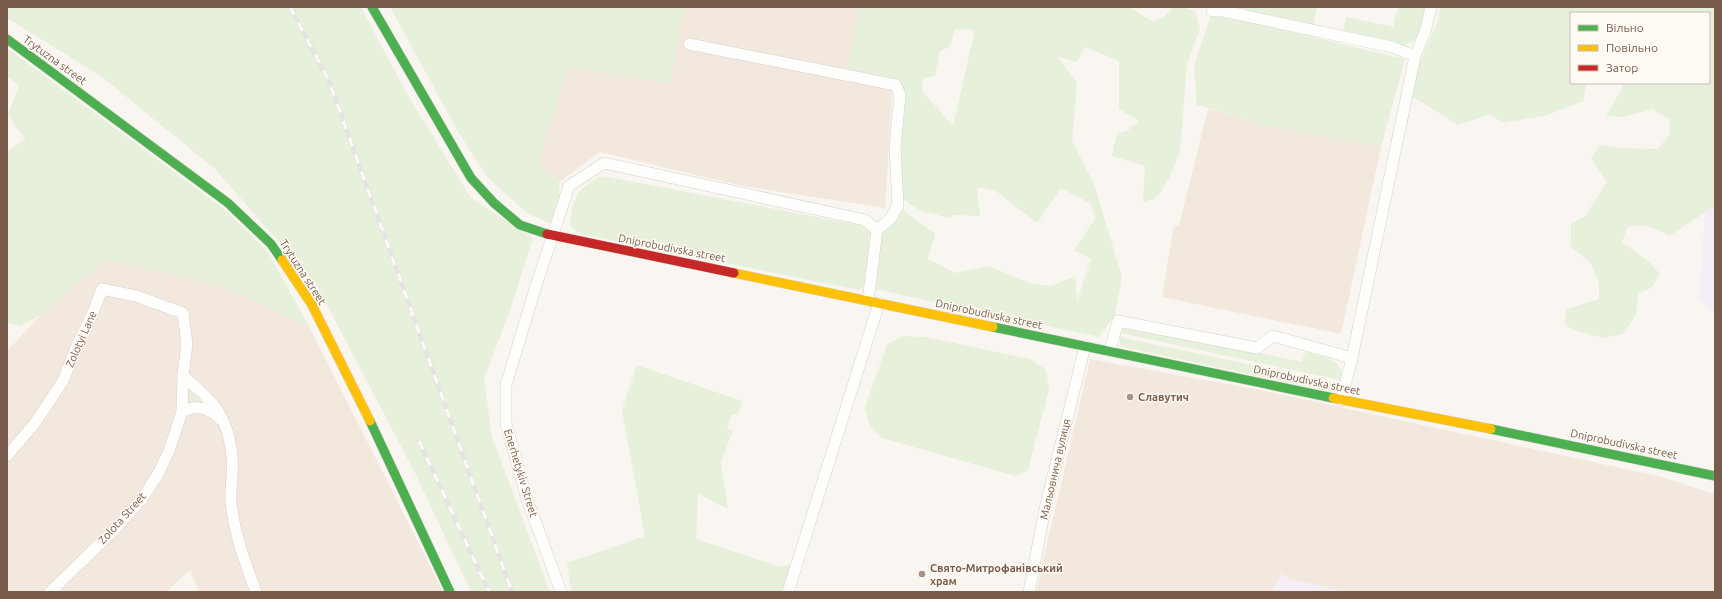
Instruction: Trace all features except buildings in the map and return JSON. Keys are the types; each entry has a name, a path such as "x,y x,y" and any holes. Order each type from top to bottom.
{"street":[{"name":"Dniprobudivska street","path":"372,7 471,178 494,203 520,225 553,236 1341,400 1553,441 1715,476"},
{"path":"1341,400 1352,358 1416,56 1425,32 1431,7"},
{"path":"1212,11 1223,11 1392,47 1416,56"},
{"name":"Trytuzna street","path":"7,39 228,203 271,244 312,305 353,385 450,592"},
{"path":"690,44 896,85 900,95 895,147 898,206 890,220 877,230 873,302 788,592"},
{"name":"Enerhetykiv Street","path":"560,592 526,496 506,423 506,385 535,289 569,186 604,164 865,220 877,230"},
{"name":"Zolotyi Lane","path":"7,456 35,423 62,381 102,288 136,296 183,313"},
{"name":"Zolota Street","path":"50,592 114,530 142,499 161,468 169,451 182,412 183,376 187,344 183,313"},
{"path":"1110,351 1118,321 1257,348 1273,336 1352,358"},
{"name":"Мальовнича вулиця","path":"1029,592 1045,509 1085,346"},
{"path":"183,376 210,399 226,426 232,456 231,500 236,536 256,592"},
{"path":"182,412 189,408 202,408 214,413 226,426"}],"shaded area":[{"path":"684,7 859,7 847,74 893,83 885,208 743,186 600,152 559,182 538,163 568,67 670,83"},
{"path":"1208,109 1268,126 1381,147 1341,334 1162,297 1174,225 1179,226"},
{"path":"1715,181 1715,313 1699,300 1706,197"},
{"path":"105,259 225,287 309,326 443,592 199,592 190,570 166,592 7,592 7,351 41,315"},
{"path":"1090,359 1270,392 1658,476 1715,494 1715,592 1036,592"},
{"path":"1282,573 1289,579 1348,592 1271,592"}],"green space":[{"path":"7,7 361,7 407,94 471,198 533,238 510,310 484,379 492,437 550,592 471,592 415,473 316,284 215,169 102,77 7,18"},
{"path":"390,7 684,7 670,83 568,67 538,163 559,182 560,197 551,224 527,213 487,177 457,130"},
{"path":"859,7 1130,7 1153,22 1165,16 1174,7 1182,7 1195,11 1200,29 1187,64 1180,151 1169,178 1161,192 1154,199 1143,202 1145,166 1112,156 1117,133 1127,131 1139,121 1119,109 1119,61 1085,47 1077,62 1057,56 1077,83 1072,141 1094,184 1122,277 1115,315 1099,337 870,288 877,230 898,206 935,234 928,259 955,273 989,266 1030,283 1051,286 1075,276 1077,301 1091,259 1074,250 1095,219 1091,204 1061,188 1037,223 996,191 977,187 980,216 954,215 950,218 921,211 898,196 896,85 847,74","holes":["955,29 975,30 953,126 922,91 923,78 935,76 940,51 950,47"]},
{"path":"1231,7 1317,7 1313,27"},
{"path":"1398,7 1428,7 1421,32 1414,41 1401,45 1343,34 1346,17 1393,27"},
{"path":"1440,7 1715,7 1715,209 1713,207 1669,236 1649,226 1638,225 1627,228 1622,242 1649,262 1660,274 1651,288 1638,294 1636,315 1624,333 1604,338 1573,330 1564,323 1567,309 1599,299 1599,284 1591,263 1571,247 1571,224 1585,216 1607,182 1591,158 1601,145 1620,148 1657,149 1670,135 1669,119 1653,109 1622,117 1606,116 1624,84 1710,84 1710,12 1570,12 1570,84 1587,84 1583,101 1548,115 1503,123 1490,114 1458,125 1413,97 1418,66 1439,19"},
{"path":"1211,15 1220,15 1405,59 1381,147 1268,126 1197,105 1194,66"},
{"path":"7,48 224,209 268,252 309,326 225,287 105,259 41,315 20,326 7,323 7,152 25,139 8,115 19,85 7,76"},
{"path":"603,176 864,226 873,234 867,286 859,290 581,234 573,229 570,224 572,207 581,190 586,185"},
{"path":"1131,326 1302,362 1305,352 1332,360 1340,368 1342,373 1340,380 1121,333 1123,328"},
{"path":"904,336 925,337 1030,359 1046,370 1049,389 1028,470 1015,476 882,438 870,426 865,408 887,344"},
{"path":"1120,337 1340,384 1338,387 1328,391 1123,347 1120,344"},
{"path":"637,365 742,401 738,415 732,414 727,429 733,430 721,462 728,509 698,494 696,539 781,567 791,564 782,592 572,592 567,563 645,536 622,410"},
{"path":"187,385 213,409 193,402"}],"railway":[{"path":"290,7 329,81 512,592"},
{"path":"419,441 489,592"}],"traffic: fast":[{"path":"372,7 471,178 494,203 520,225 547,234"},
{"path":"7,39 228,203 271,244 282,260"},
{"path":"993,327 1333,398"},
{"path":"370,421 450,592"},
{"path":"1491,429 1715,476"}],"traffic: slow":[{"path":"282,260 312,305 370,421"},
{"path":"734,273 993,327"},
{"path":"1333,398 1491,429"}],"traffic: jam":[{"path":"547,234 734,273"}],"place":[{"name":"Славутич","path":"1130,397"},
{"name":"Свято-Митрофанівський храм","path":"922,574"}]}
